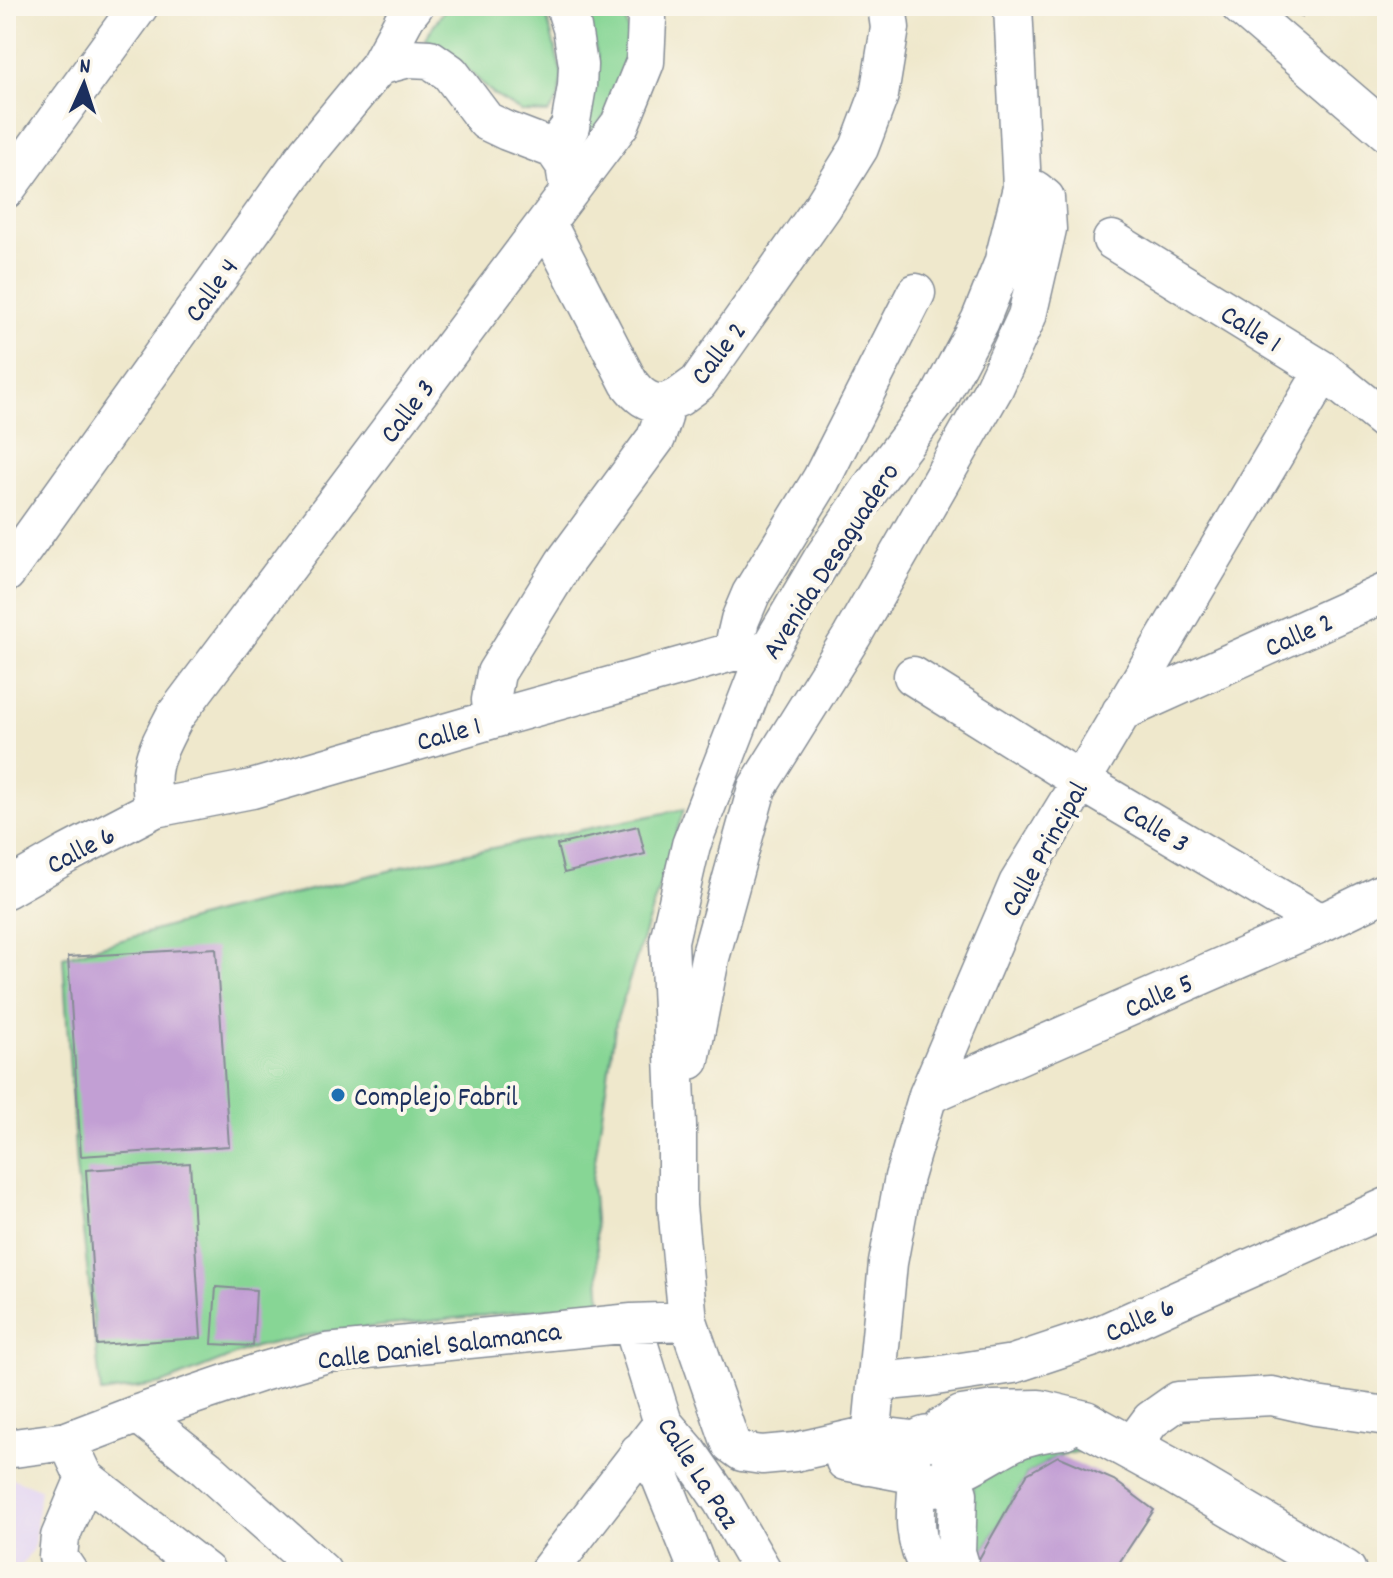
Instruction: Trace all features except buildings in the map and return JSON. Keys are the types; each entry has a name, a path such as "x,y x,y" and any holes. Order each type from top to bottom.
{"main road":[{"path":"932,1463 971,1463 1025,1434 1085,1423 1344,1572"}],"street":[{"path":"6,189 139,6"},
{"name":"Calle 4","path":"6,573 308,152 379,66 414,6"},
{"path":"554,149 570,127 577,86 578,65 565,6"},
{"name":"Calle 3","path":"155,808 151,791 152,761 175,716 620,124 645,62 645,6"},
{"name":"Calle 2","path":"493,719 491,700 496,673 564,563 656,438 663,417 663,404 698,383 823,206 859,148 879,95 890,28 887,6"},
{"name":"Avenida Desaguadero","path":"688,1321 677,1206 677,1125 669,941 691,845 751,655 939,398 980,321 1003,264 1022,188 1013,6"},
{"path":"1240,6 1382,123"},
{"path":"379,66 409,58 430,59 450,73 486,121 554,149 565,165 569,192"},
{"path":"677,1125 710,958 757,788 852,636 986,402 1027,316 1047,229 1045,198 1035,190 1022,188"},
{"path":"547,224 629,383 639,396 649,402 663,404"},
{"name":"Calle 1","path":"1112,240 1324,371 1387,422"},
{"path":"751,655 736,637 751,594 821,480 916,293"},
{"name":"Calle Principal","path":"872,1425 888,1263 904,1177 928,1095 1018,884 1324,371"},
{"name":"Calle 2","path":"1121,712 1387,592"},
{"name":"Calle 1","path":"155,808 252,789 493,719 751,655"},
{"name":"Calle 3","path":"913,676 1081,781 1321,923"},
{"name":"Calle 6","path":"6,889 155,808"},
{"name":"Calle 5","path":"928,1095 1321,923 1387,891"},
{"name":"Calle 6","path":"872,1425 929,1377 1013,1364 1100,1335 1387,1207"},
{"path":"688,1321 731,1444 742,1452 762,1455 795,1452 872,1425 932,1463 958,1494 956,1552 962,1572"},
{"name":"Calle Daniel Salamanca","path":"6,1449 67,1441 258,1373 327,1353 632,1323 688,1321"},
{"name":"Calle La Paz","path":"632,1323 663,1423 688,1452 722,1501 763,1572"},
{"path":"1131,1447 1151,1420 1178,1401 1272,1396 1387,1416"},
{"path":"138,1414 207,1469 322,1572"},
{"path":"548,1572 663,1423"},
{"path":"67,1441 85,1478 206,1572"},
{"path":"639,1452 661,1478 699,1572"},
{"path":"931,1572 920,1548 915,1520 932,1463"},
{"path":"68,1572 58,1557 60,1537 85,1478"}],"shaded area":[{"path":"6,1476 40,1489 34,1547 17,1572 6,1572"}],"green space":[{"path":"447,6 544,6 562,75 558,100 548,113 522,112 494,95 458,60 425,39"},
{"path":"584,6 622,6 628,30 629,58 614,103 575,155 594,86 598,58"},
{"name":"Complejo Fabril","path":"684,809 616,1022 592,1180 601,1303 324,1332 255,1347 162,1384 101,1393 76,1167 63,957 219,912 434,860"},
{"path":"1046,1434 1085,1450 1058,1456 1027,1474 975,1566 972,1468"}],"place":[{"name":"Complejo Fabril","path":"338,1095"}]}
